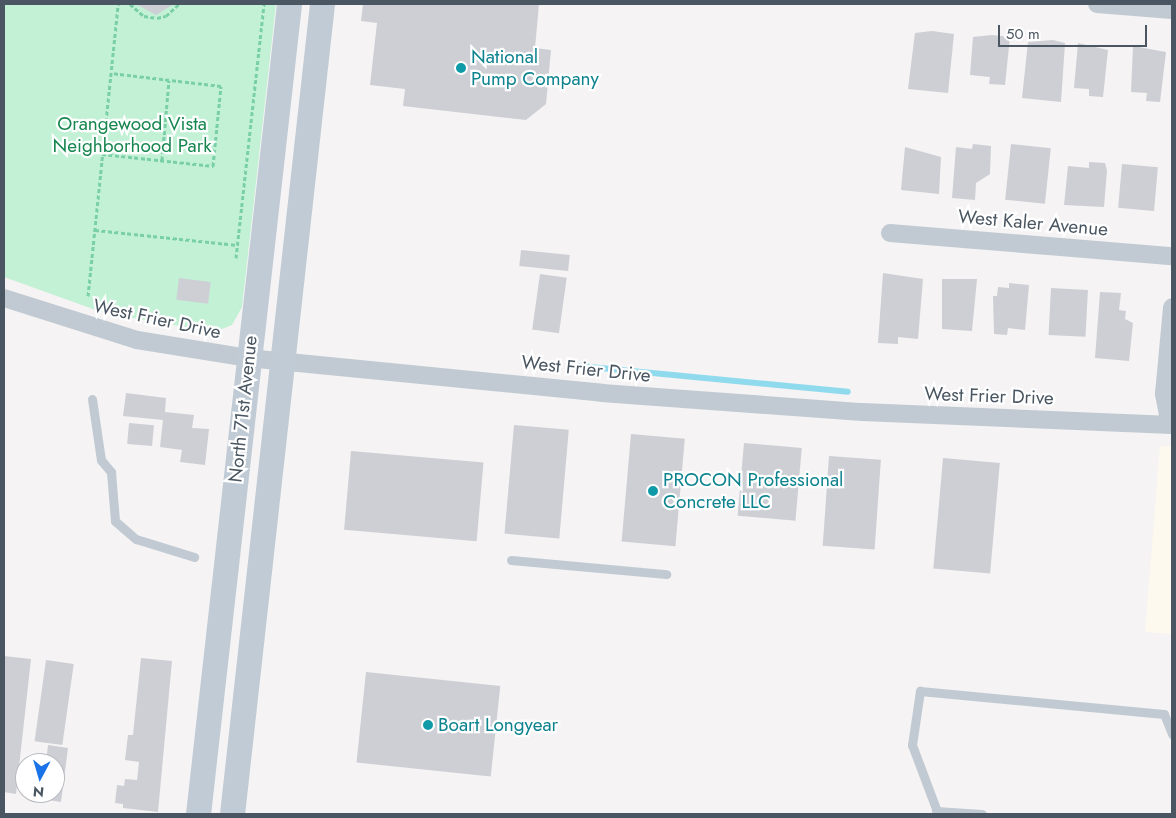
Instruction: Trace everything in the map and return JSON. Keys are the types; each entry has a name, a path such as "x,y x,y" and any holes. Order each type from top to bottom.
{"street":[{"name":"North 71st Avenue","path":"198,814 289,4"},
{"name":"North 71st Avenue","path":"232,814 322,4"},
{"path":"1097,4 1172,10"},
{"path":"279,90 312,95"},
{"name":"West Kaler Avenue","path":"890,233 1172,256"},
{"name":"West Frier Drive","path":"4,298 137,340 248,358 602,393 862,412 1172,424"},
{"path":"1172,307 1164,394 1172,424"},
{"path":"226,560 260,563"}],"lane":[{"path":"92,399 102,460 111,472 115,521 136,539 194,557"},
{"path":"511,560 666,574"},
{"path":"982,814 937,812 912,745 920,691 1164,714 1172,734"}],"path":[{"path":"88,296 118,4"},
{"path":"130,4 144,16 157,18 166,16 178,4"},
{"path":"236,266 264,4"},
{"path":"102,154 213,166 221,86 110,74"},
{"path":"162,160 169,80"},
{"path":"95,230 237,245"}],"shaded area":[{"path":"1160,446 1172,447 1172,634 1145,632"}],"green space":[{"name":"Orangewood Vista Neighborhood Park","path":"4,4 276,4 242,307 232,325 214,332 104,313 4,277"}],"building":[{"path":"136,4 174,4 156,15"},
{"name":"National Pump Company","path":"363,4 539,4 535,48 551,50 546,104 526,120 403,106 405,89 370,85 377,23 361,21"},
{"path":"932,31 954,34 948,93 908,89 915,33"},
{"path":"992,35 1010,37 1005,85 989,84 990,77 970,75 973,37"},
{"path":"1053,40 1065,43 1061,102 1022,98 1028,42"},
{"path":"1078,43 1108,50 1103,97 1089,96 1089,89 1074,88"},
{"path":"1133,46 1166,52 1160,102 1146,101 1147,93 1131,92"},
{"path":"973,144 991,146 990,174 976,183 975,200 952,198 956,147 972,149"},
{"path":"1011,144 1051,148 1045,204 1005,200"},
{"path":"905,147 941,157 939,194 901,190"},
{"path":"1089,162 1105,163 1107,170 1104,207 1064,205 1068,166 1089,168"},
{"path":"1122,164 1158,167 1154,211 1118,208"},
{"path":"521,250 570,255 568,271 519,266"},
{"path":"883,273 923,279 918,339 898,337 898,344 878,343"},
{"path":"540,274 567,278 559,333 532,329"},
{"path":"179,278 211,282 208,304 176,300"},
{"path":"942,279 977,279 972,331 942,329"},
{"path":"1009,283 1029,285 1025,330 1008,328 1007,335 994,334 993,296 997,296 998,287 1009,288"},
{"path":"1051,288 1088,290 1085,337 1049,335"},
{"path":"1100,292 1121,293 1119,310 1126,311 1125,319 1133,323 1129,361 1095,358"},
{"path":"126,393 166,398 165,412 194,415 192,428 209,429 205,465 180,462 182,450 160,447 163,420 123,416"},
{"path":"129,423 154,425 152,446 127,444"},
{"path":"514,425 569,430 559,538 505,534"},
{"name":"PROCON Professional Concrete LLC","path":"631,434 685,439 675,546 622,542"},
{"path":"744,443 802,448 795,521 738,516"},
{"path":"351,451 483,463 477,541 344,530"},
{"path":"829,456 881,460 875,549 823,546"},
{"path":"943,458 1000,463 990,574 933,569"},
{"path":"4,656 31,659 21,753 15,753 15,794 4,792"},
{"path":"141,658 172,661 158,812 123,808 123,804 115,803 117,785 124,786 125,779 137,780 139,762 125,760 128,735 133,735"},
{"path":"46,660 74,664 62,745 35,741"},
{"name":"Boart Longyear","path":"366,672 500,686 491,777 356,763"},
{"path":"48,745 68,748 65,771 65,753 47,753"}],"waterway":[{"path":"580,366 848,392"}],"place":[{"name":"National Pump Company","path":"461,68"},
{"name":"PROCON Professional Concrete LLC","path":"653,491"},
{"name":"Boart Longyear","path":"428,725"}]}
